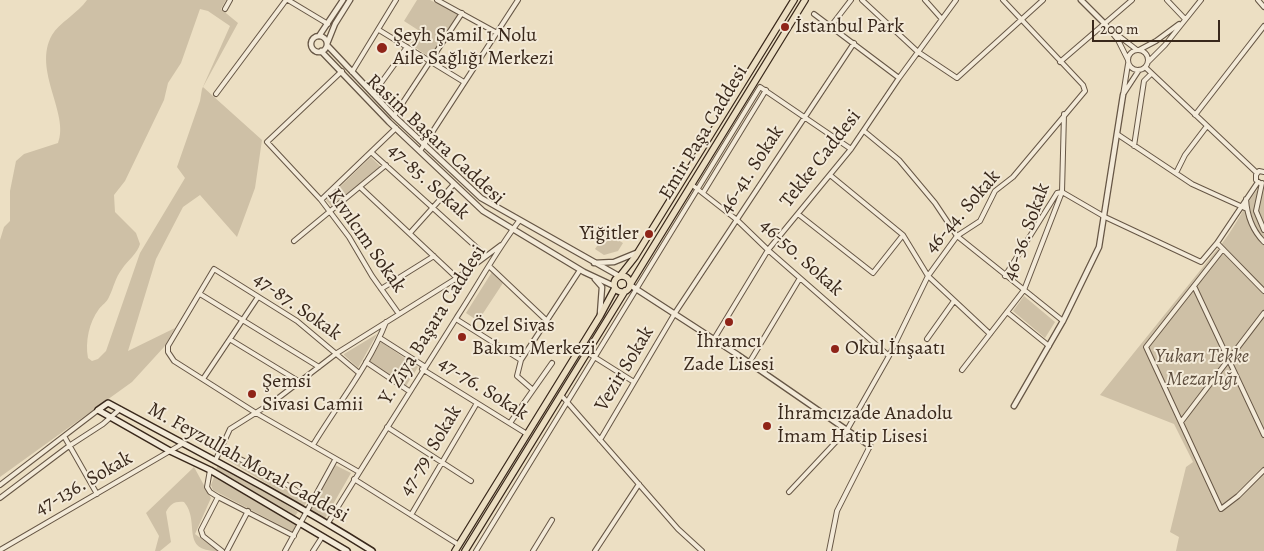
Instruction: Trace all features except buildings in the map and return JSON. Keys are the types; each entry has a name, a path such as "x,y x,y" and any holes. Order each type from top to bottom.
{"main road":[{"name":"Emir Paşa Caddesi","path":"620,276 639,250 794,0"},
{"name":"Emir Paşa Caddesi","path":"631,284 805,0"},
{"path":"465,551 631,284 626,276 620,276 614,281 615,287 620,292 625,292"},
{"path":"455,551 600,316 615,287"},
{"name":"M. Feyzullah Moral Caddesi","path":"347,551 210,470 170,452 98,410 108,403 120,409 182,444 216,459 306,510 372,551"}],"street":[{"path":"225,9 230,0"},
{"path":"216,94 287,0 328,24"},
{"path":"343,0 319,36 313,39 311,45 315,50 321,51 327,44 335,24 350,0"},
{"path":"352,72 396,0"},
{"path":"436,0 497,33"},
{"path":"420,152 497,33 516,0"},
{"path":"831,26 851,0"},
{"path":"862,0 918,52 957,78 1043,0"},
{"path":"925,0 941,18"},
{"name":"Tekke Caddesi","path":"714,339 768,250 851,149 941,18 956,0"},
{"path":"1003,0 1060,62 1132,0"},
{"path":"1081,0 1118,40 1132,67 1139,70"},
{"path":"1167,0 1185,19"},
{"path":"1123,95 1139,70 1145,67 1201,0"},
{"path":"1258,0 1264,7"},
{"path":"394,116 462,13"},
{"path":"814,14 899,78"},
{"path":"1014,406 1063,321 1099,247 1106,217 1128,61 1131,53 1166,35 1185,19"},
{"path":"1105,24 1146,54 1148,62"},
{"path":"1195,115 1264,26"},
{"path":"379,30 464,82"},
{"path":"319,36 325,39 327,44"},
{"name":"Rasim Başara Caddesi","path":"327,44 394,116 481,198 593,263 620,276"},
{"name":"46-41. Sokak","path":"676,313 803,118 854,44"},
{"path":"373,94 407,47"},
{"name":"Rasim Başara Caddesi","path":"321,51 420,152 483,211 582,271 615,287"},
{"name":"46-44. Sokak","path":"789,492 847,430 889,356 928,276 957,236 980,220 995,191 1013,177 1085,91 1083,85 1060,62"},
{"path":"1145,67 1258,172 1264,172"},
{"name":"Kıvılcım Sokak","path":"342,71 267,142 321,200 349,236 399,314"},
{"path":"1134,146 1144,81 1152,74"},
{"path":"476,551 566,401 638,289 760,86 803,118 851,149"},
{"path":"703,193 766,90"},
{"name":"46-36. Sokak","path":"962,370 1024,290 1062,192 1064,114"},
{"path":"1176,173 1185,155 1207,126"},
{"path":"321,200 396,128"},
{"path":"864,131 899,160 935,203 957,236 1063,321"},
{"path":"1117,134 1192,184 1247,209"},
{"name":"47-85. Sokak","path":"372,152 486,256"},
{"path":"294,241 361,188 386,165"},
{"path":"1261,182 1255,177 1264,165"},
{"path":"830,175 903,235 928,276 990,334"},
{"path":"1005,276 1057,192 1062,192 1106,217 1201,262 1217,243 1246,198 1261,182"},
{"path":"1261,182 1256,211 1264,230"},
{"path":"410,233 454,184"},
{"name":"46-50. Sokak","path":"691,184 737,220 768,250 889,356"},
{"path":"361,188 457,278"},
{"path":"1246,198 1247,209 1253,228 1264,242"},
{"path":"798,214 873,273 903,235"},
{"name":"Y. Ziya Başara Caddesi","path":"328,523 423,368 456,319 501,245 519,221"},
{"path":"1217,243 1264,290"},
{"path":"294,536 210,492 207,487 210,470 230,429 300,382 337,353 457,278 501,245"},
{"path":"1223,249 1146,347 1221,509 1238,496 1264,470"},
{"path":"593,263 614,262 639,250"},
{"path":"381,288 434,256"},
{"path":"489,266 547,321"},
{"name":"47-87. Sokak","path":"200,294 214,269 297,321 359,373"},
{"path":"533,390 517,376 522,360 582,271 602,287 600,316"},
{"path":"749,363 800,278"},
{"path":"631,284 870,446 837,511 828,551"},
{"path":"1194,286 1264,435"},
{"path":"319,367 200,294 168,346 168,352 174,361 335,460 359,472"},
{"path":"204,379 258,296"},
{"path":"926,339 954,301"},
{"path":"1007,312 1049,346"},
{"name":"Vezir Sokak","path":"600,440 676,313"},
{"path":"1181,422 1264,313"},
{"path":"456,319 522,360"},
{"path":"312,445 366,362 380,338 386,322"},
{"name":"47-76. Sokak","path":"380,338 423,368 527,434"},
{"path":"230,340 300,382"},
{"path":"588,353 634,382"},
{"path":"366,362 409,391"},
{"path":"510,423 552,363"},
{"path":"561,395 678,528 702,551"},
{"name":"47-79. Sokak","path":"411,515 477,403"},
{"path":"0,498 120,409"},
{"path":"0,485 98,410"},
{"path":"387,427 470,481"},
{"path":"64,436 97,494"},
{"name":"47-136. Sokak","path":"0,550 182,444"},
{"path":"220,449 264,471 312,500"},
{"path":"286,551 306,510 335,460"},
{"path":"354,479 459,545"},
{"path":"595,551 639,484"},
{"path":"218,496 201,530 203,536 222,551"},
{"path":"227,551 248,511"},
{"path":"533,551 552,520"},
{"path":"313,551 322,537"}],"green space":[{"path":"87,0 226,0 221,9 238,23 203,87 262,140 255,188 237,237 200,195 183,207 156,259 128,351 175,328 164,347 132,382 0,477 0,240 4,227 10,221 10,191 16,161 24,154 58,143 59,119 48,77 46,63 47,48 52,35 59,26","holes":["200,9 208,11 230,26 202,89 200,101 177,167 185,178 140,253 106,351 98,359 92,361 88,358 87,345 93,320 99,309 108,299 120,272 137,251 140,244 136,233 115,212 114,195 125,181 164,100 168,83 181,63"]},
{"path":"417,0 430,0 457,13 458,17 432,55 428,56 410,44 418,30 404,21"},
{"path":"371,157 380,166 332,207 326,200"},
{"name":"Yukarı Tekke Mezarlığı","path":"1264,182 1264,551 1176,551 1179,537 1170,532 1186,467 1193,462 1174,424 1100,395 1223,242"},
{"path":"606,233 623,243 618,251 604,255 595,249"},
{"path":"492,272 503,283 478,321 466,313"},
{"path":"1024,296 1055,322 1045,338 1013,311"},
{"path":"377,334 358,368 344,355 344,354"},
{"path":"381,342 418,367 406,386 368,361"},
{"path":"225,453 307,502 304,506 224,458"},
{"path":"219,463 298,512 295,516 216,469"},
{"path":"335,465 351,473 324,520 307,510"},
{"path":"194,467 211,498 195,534 218,551 206,550 195,541 189,510 184,502 181,502 173,504 166,512 171,542 160,551 155,551 159,536 146,513"},
{"path":"214,477 296,525 293,532 213,490 211,485"}],"place":[{"name":"İstanbul Park","path":"785,27"},
{"name":"Şeyh Şamil 1 Nolu Aile Sağlığı Merkezi","path":"382,48"},
{"name":"Yiğitler","path":"649,234"},
{"name":"İhramcı Zade Lisesi","path":"729,322"},
{"name":"Özel Sivas Bakım Merkezi","path":"462,337"},
{"name":"Okul İnşaatı","path":"835,349"},
{"name":"Şemsi Sivasi Camii","path":"252,394"},
{"name":"İhramcızade Anadolu İmam Hatip Lisesi","path":"767,426"}]}
